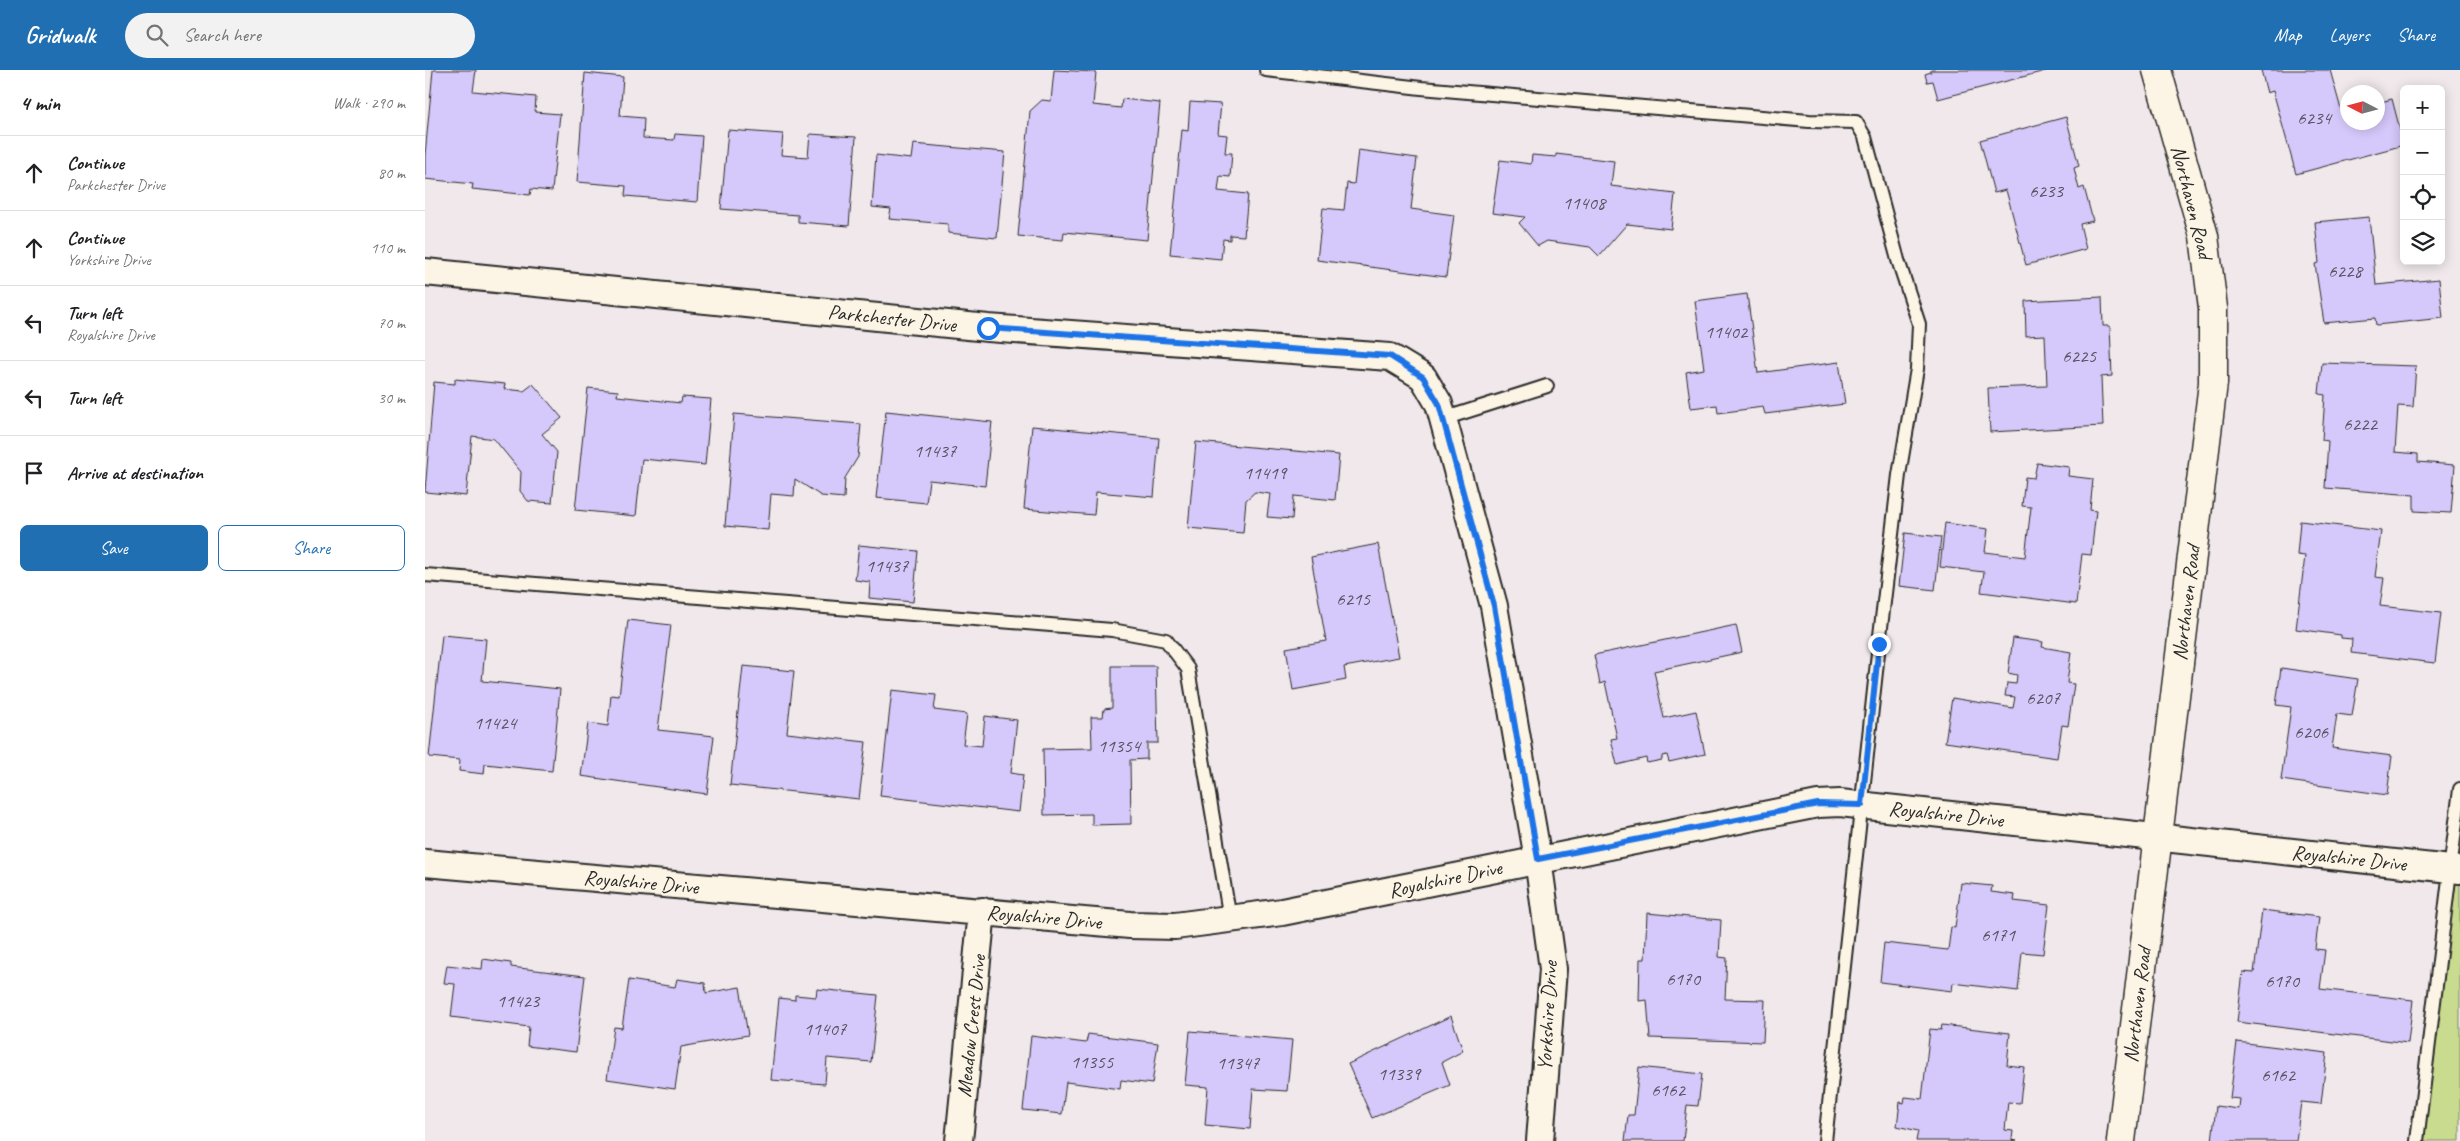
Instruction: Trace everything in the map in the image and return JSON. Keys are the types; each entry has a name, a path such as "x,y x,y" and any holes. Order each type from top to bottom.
{"street":[{"name":"Northaven Road","path":"2121,1141 2156,838 2213,383 2213,308 2204,236 2157,70"},
{"name":"Parkchester Drive","path":"425,272 988,328 1390,356"},
{"name":"Yorkshire Drive","path":"1390,356 1423,377 1439,404 1494,606 1538,859 1553,969 1540,1141"},
{"name":"Royalshire Drive","path":"425,863 1130,925 1175,926 1282,912 1818,804 1862,805 2455,870"},
{"name":"Meadow Crest Drive","path":"959,1141 982,911"}],"lane":[{"path":"1265,70 1421,88 1809,121 1856,122 1865,137 1898,260 1919,324 1917,370 1899,475 1825,1141"},
{"path":"1443,419 1547,386"},
{"path":"425,575 1112,630 1166,640 1188,669 1231,919"},
{"path":"2417,1141 2455,870 2460,789"}],"green space":[{"path":"2460,847 2460,1141 2424,1141"}],"building":[{"path":"433,70 476,70 473,91 536,97 535,112 560,114 552,191 531,189 530,195 472,189 473,184 425,179 425,155"},
{"path":"1054,70 1096,72 1093,105 1121,108 1122,99 1160,103 1147,240 1064,232 1063,240 1018,236 1030,111 1042,100 1051,101"},
{"path":"1931,70 2049,70 1938,99 1933,81 1927,82 1925,74 1931,72"},
{"path":"2261,70 2330,70 2340,106 2340,130 2385,130 2385,101 2392,99 2400,130 2400,146 2296,174 2273,91 2267,93"},
{"path":"585,73 623,77 620,116 644,118 643,138 674,140 675,134 702,136 697,202 625,196 626,186 577,182"},
{"path":"1190,102 1221,104 1218,134 1227,135 1225,153 1232,153 1230,177 1220,176 1218,191 1248,194 1244,236 1230,235 1230,240 1223,239 1221,259 1170,254 1182,130 1188,131"},
{"path":"2066,117 2079,166 2074,168 2079,189 2084,187 2093,221 2080,224 2086,249 2026,265 2006,190 1994,193 1980,140"},
{"path":"728,130 783,134 781,155 808,157 810,134 856,137 849,226 798,222 798,215 721,209"},
{"path":"913,144 1005,152 997,238 948,233 948,224 889,219 891,209 872,207 876,155 911,159"},
{"path":"1358,150 1417,158 1411,209 1454,215 1446,277 1317,260 1323,208 1344,210 1347,183 1354,184"},
{"path":"1556,154 1614,161 1611,186 1675,194 1671,229 1627,224 1599,256 1590,247 1547,241 1538,246 1519,223 1525,217 1492,213 1500,160 1531,164 1532,155 1556,157"},
{"path":"2369,217 2376,285 2439,279 2443,318 2376,325 2375,318 2324,323 2315,264 2319,263 2315,222"},
{"path":"1747,294 1758,373 1839,362 1845,404 1765,414 1763,407 1718,413 1717,405 1691,408 1686,372 1704,369 1695,301"},
{"path":"2102,297 2103,326 2110,326 2112,376 2101,377 2103,426 1990,432 1988,388 2047,386 2045,335 2026,336 2025,301"},
{"path":"2322,363 2416,366 2413,407 2398,406 2395,452 2418,454 2418,462 2455,465 2451,513 2414,511 2414,495 2325,488 2328,441 2322,440 2325,395 2319,394"},
{"path":"455,379 505,384 504,389 524,391 533,384 562,418 542,434 557,452 552,503 528,501 520,491 521,472 494,439 472,436 466,496 425,492 434,382 455,384"},
{"path":"588,388 618,391 617,396 681,403 682,397 711,399 705,465 642,459 636,516 575,510"},
{"path":"886,411 992,422 985,486 929,480 926,503 876,498"},
{"path":"734,414 861,424 858,457 845,478 844,498 821,496 795,479 794,496 771,494 768,530 725,526"},
{"path":"1032,426 1159,438 1154,497 1096,492 1094,515 1024,509"},
{"path":"1196,442 1339,455 1335,500 1294,496 1292,519 1267,517 1270,494 1255,492 1246,500 1243,533 1188,528"},
{"path":"2037,463 2069,467 2068,476 2093,479 2090,510 2096,511 2091,555 2082,554 2076,604 1981,592 1984,572 1940,567 1945,523 1988,529 1985,552 2025,557 2031,507 2022,506 2025,477 2034,478"},
{"path":"2300,521 2381,531 2375,577 2384,578 2380,606 2441,613 2435,663 2351,653 2352,639 2341,638 2341,635 2296,629 2305,556 2297,555"},
{"path":"1905,533 1941,537 1935,590 1899,586"},
{"path":"1378,544 1399,657 1344,667 1346,680 1293,690 1286,648 1326,641 1311,557"},
{"path":"859,545 918,551 913,602 869,598 870,582 855,580"},
{"path":"628,620 671,625 658,730 714,736 707,794 581,776 588,723 608,726 611,695 619,696"},
{"path":"1736,625 1742,652 1654,671 1664,718 1696,711 1705,754 1669,762 1667,755 1662,756 1662,760 1647,763 1646,758 1617,765 1611,739 1617,738 1605,682 1600,684 1594,655"},
{"path":"442,635 486,639 482,681 560,689 552,771 485,764 484,774 459,771 460,760 429,757"},
{"path":"2013,638 2043,642 2042,647 2071,652 2067,683 2074,684 2068,726 2062,725 2057,758 1945,742 1952,698 2013,708 2015,697 2005,696 2007,683 2016,684 2017,675 2008,673"},
{"path":"743,666 794,671 787,733 866,742 859,799 730,785"},
{"path":"1112,666 1156,666 1158,743 1147,743 1147,759 1130,760 1131,824 1092,825 1092,814 1044,815 1043,749 1092,748 1091,717 1103,717 1104,709 1112,708"},
{"path":"2281,668 2358,679 2352,716 2337,714 2332,748 2392,756 2387,795 2281,780 2291,707 2276,705"},
{"path":"892,690 936,695 934,710 967,714 963,744 982,746 985,716 1017,720 1011,773 1023,775 1019,812 880,796"},
{"path":"1961,883 1992,886 1991,892 2015,895 2014,901 2049,905 2043,954 2022,952 2018,991 1953,983 1952,991 1880,982 1884,943 1948,950 1951,927 1955,928"},
{"path":"2262,910 2319,917 2315,949 2325,950 2320,989 2413,1000 2408,1043 2237,1022 2243,972 2254,973"},
{"path":"1647,913 1721,920 1719,957 1727,958 1725,999 1765,1000 1763,1042 1650,1038 1647,1000 1639,1001 1640,959 1645,959"},
{"path":"483,959 511,963 511,967 585,976 576,1052 527,1046 529,1027 451,1017 455,984 444,983 447,965 482,969"},
{"path":"677,979 705,983 706,993 740,987 748,1035 681,1047 675,1089 607,1079 614,1027 622,1028 629,980 675,987"},
{"path":"817,989 878,995 871,1062 827,1058 825,1084 771,1080 779,998 795,1000 795,995 816,997"},
{"path":"1451,1016 1463,1051 1442,1062 1450,1085 1372,1118 1348,1064"},
{"path":"1942,1025 2010,1033 2007,1065 2024,1067 2020,1103 2008,1102 2005,1130 2013,1131 2012,1140 2017,1141 1916,1141 1918,1131 1897,1126 1900,1102 1904,1103 1905,1097 1922,1099 1930,1029 1941,1030"},
{"path":"1190,1031 1292,1040 1287,1091 1253,1089 1250,1129 1205,1125 1208,1087 1185,1085"},
{"path":"1088,1034 1158,1043 1152,1084 1121,1080 1120,1089 1066,1082 1062,1114 1023,1110 1031,1036 1086,1043"},
{"path":"2237,1042 2327,1053 2321,1104 2301,1102 2296,1141 2212,1141 2216,1106 2239,1109 2240,1099 2230,1098"},
{"path":"1639,1067 1702,1074 1698,1106 1687,1105 1683,1141 1625,1141 1628,1115 1634,1115"}],"route":[{"path":"988,328 1390,356 1423,377 1439,404 1494,606 1538,859 1818,804 1862,805 1879,644"}]}
